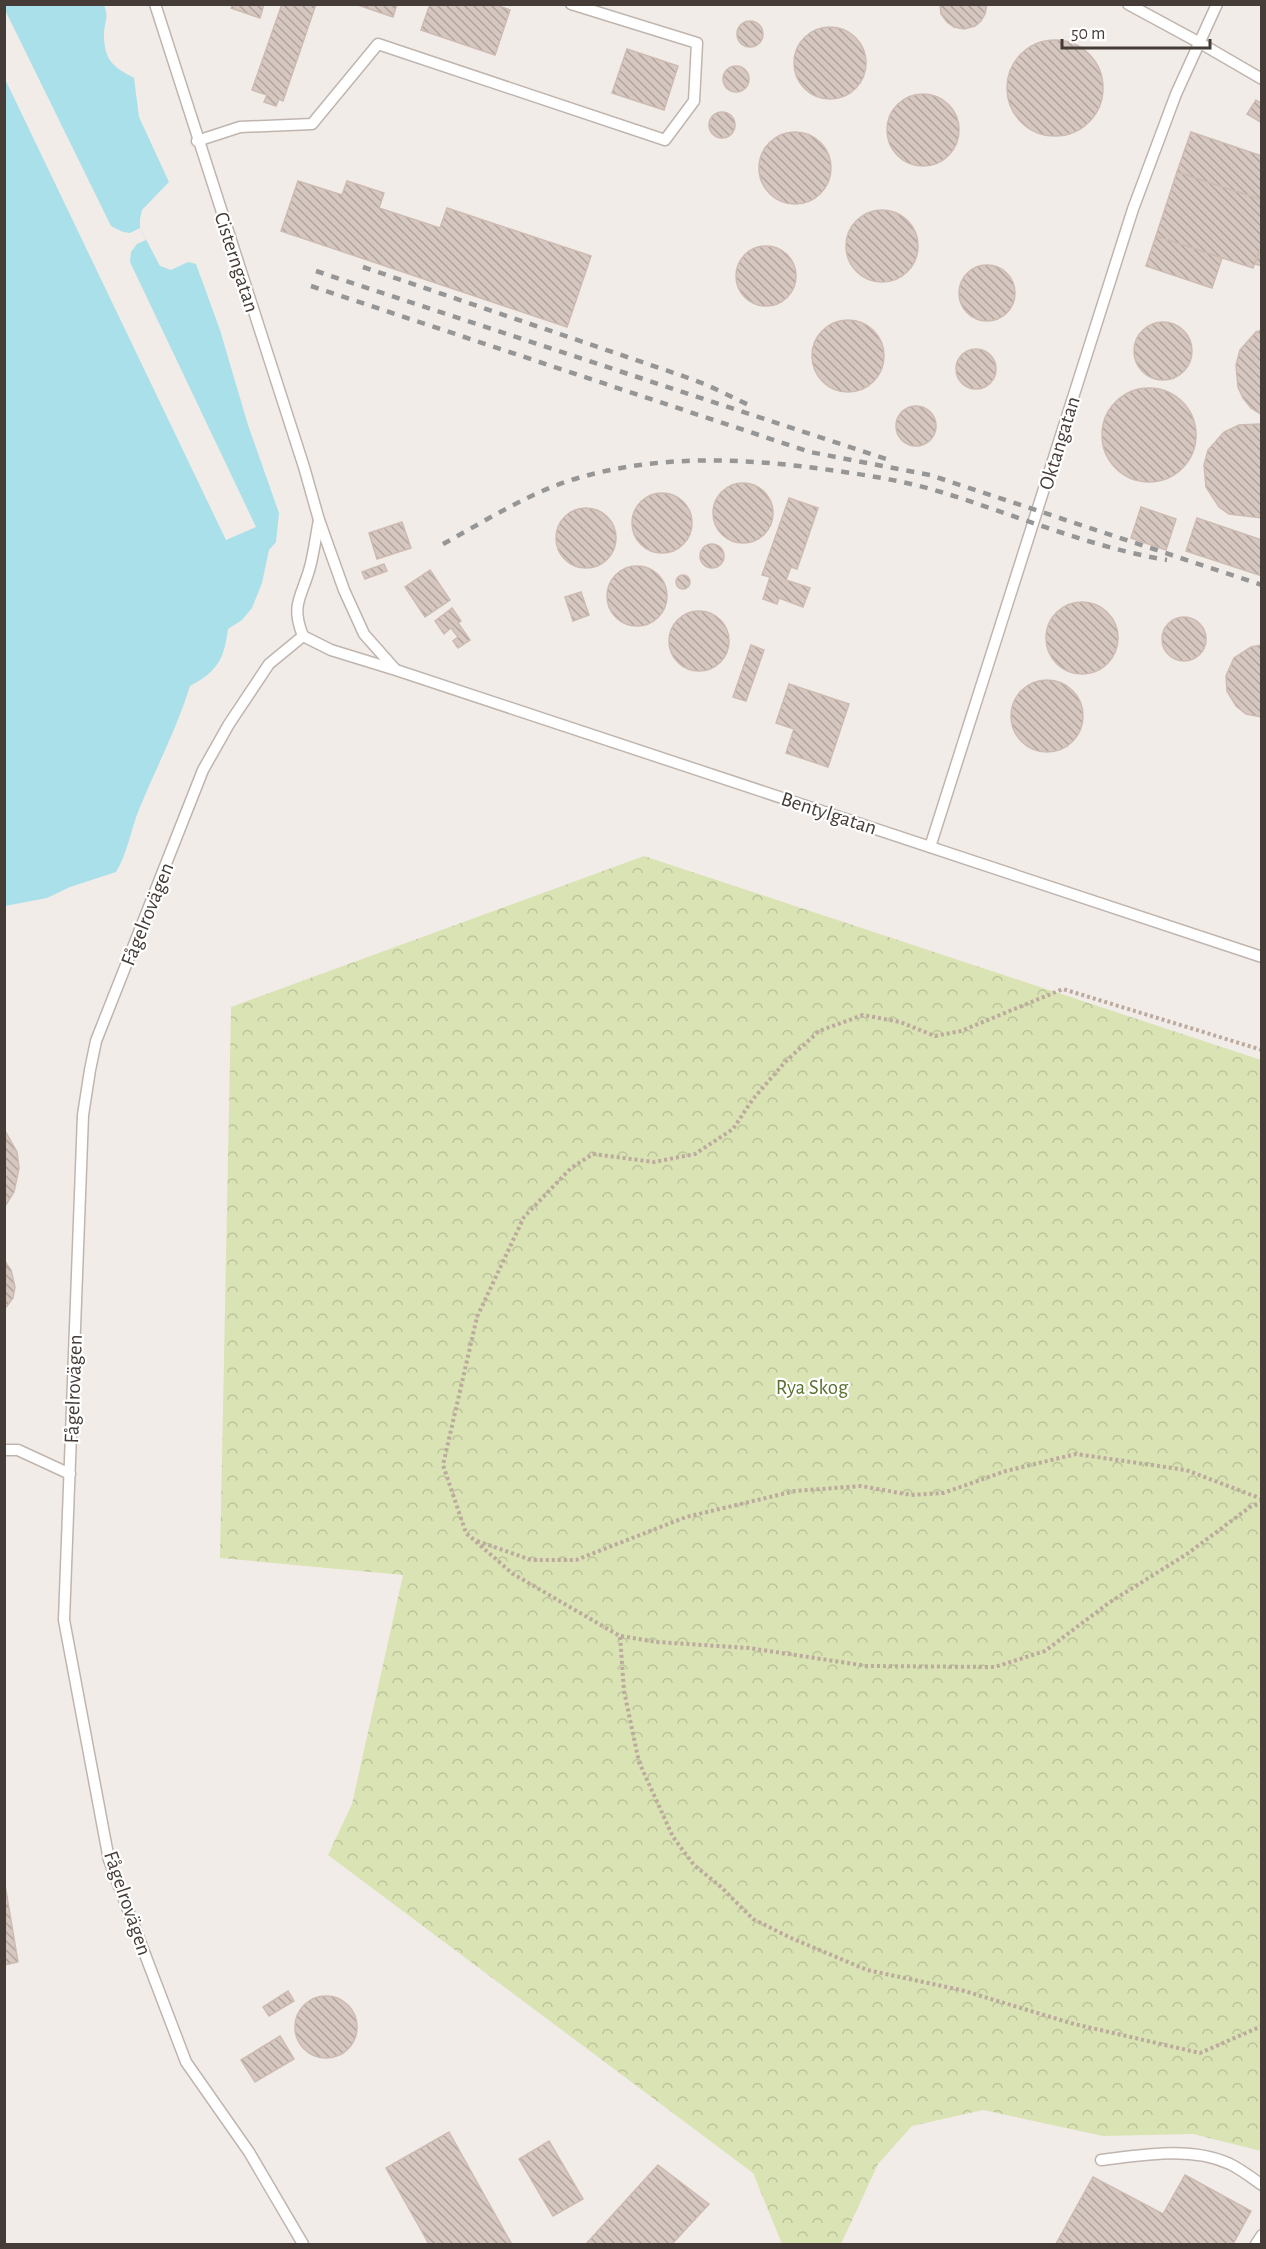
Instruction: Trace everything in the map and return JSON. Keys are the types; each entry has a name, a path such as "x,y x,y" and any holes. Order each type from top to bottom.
{"lane":[{"name":"Cisterngatan","path":"154,4 319,519 344,590 364,634 396,669"},
{"path":"197,141 240,127 312,124 378,44 664,140 694,101 697,43 571,4"},
{"path":"1128,4 1262,79"},
{"name":"Oktangatan","path":"930,847 1133,209 1176,94 1217,4"},
{"name":"Cisterngatan","path":"303,636 298,623 296,604 309,568 319,519"},
{"path":"303,636 331,650 396,669"},
{"name":"Fågelrovägen","path":"303,636 269,664 229,724 203,770 96,1041 83,1115 64,1620 109,1860 186,2062 249,2152 303,2244"},
{"name":"Bentylgatan","path":"396,669 1262,957"},
{"path":"4,1450 18,1450 70,1474"},
{"path":"1101,2160 1158,2154 1202,2156 1230,2164 1262,2185"},
{"path":"1256,2244 1262,2235"}],"path":[{"path":"1262,1050 1063,989 961,1031 935,1036 900,1022 863,1016 819,1032 785,1062 753,1099 733,1129 695,1154 654,1162 593,1154 571,1167 524,1216 477,1317 443,1465 466,1533 513,1574 620,1636 657,1642 749,1648 867,1666 995,1667 1045,1651 1110,1602 1187,1554 1262,1500"},
{"path":"474,1540 531,1560 576,1560 686,1517 795,1491 861,1486 911,1495 943,1493 1006,1471 1076,1454 1186,1470 1262,1500"},
{"path":"620,1636 624,1691 639,1762 673,1837 694,1865 753,1918 791,1938 867,1970 961,1990 1074,2025 1200,2053 1262,2026"}],"green space":[{"name":"Rya Skog","path":"644,856 1261,1060 1261,2151 1193,2134 1103,2136 983,2110 912,2126 878,2164 841,2244 782,2244 753,2173 328,1855 352,1804 403,1575 220,1558 231,1007"}],"water":[{"path":"5,5 104,5 106,16 104,42 108,56 115,66 134,78 139,117 169,182 142,210 140,228 160,266 171,270 188,262 196,264 220,330 248,425 279,513 276,542 269,550 262,583 252,608 242,620 228,629 222,656 218,663 207,675 190,686 173,732 140,807 124,857 116,872 70,887 47,898 5,906"}],"pier":[{"path":"5,10 111,226 130,233 140,228 146,240 137,244 131,252 130,262 256,527 226,540 5,79"}],"building":[{"path":"233,4 264,4 260,18 231,8"},
{"path":"282,4 316,4 283,101 279,99 276,106 264,102 267,95 252,90"},
{"path":"355,4 397,4 393,17"},
{"path":"430,4 494,4 510,10 495,55 421,30"},
{"path":"940,4 987,4 981,21 975,26 964,29 954,27 947,22 941,14"},
{"path":"750,21 759,25 763,34 759,43 750,47 741,43 737,34 741,25"},
{"path":"837,27 856,37 864,49 866,63 864,77 856,89 844,97 823,99 804,89 796,77 794,56 804,37 816,29"},
{"path":"1055,40 1073,44 1089,54 1099,70 1103,88 1099,106 1089,122 1073,132 1055,136 1037,132 1021,122 1011,106 1007,88 1011,70 1021,54 1037,44"},
{"path":"627,49 678,66 664,110 612,93"},
{"path":"736,66 745,70 749,79 745,88 736,92 727,88 723,79 727,70"},
{"path":"923,94 937,97 949,104 956,116 959,130 956,144 949,156 937,163 923,166 909,163 897,156 890,144 887,130 890,116 897,104 909,97"},
{"path":"1256,100 1262,104 1262,123 1247,114"},
{"path":"722,112 731,116 735,125 731,134 722,138 713,134 709,125 713,116"},
{"path":"795,132 809,135 821,142 828,154 831,168 828,182 821,194 809,201 795,204 781,201 769,194 762,182 759,168 762,154 769,142 781,135"},
{"path":"1191,132 1262,156 1262,200 1177,172"},
{"path":"1177,172 1262,200 1262,244 1253,268 1156,236"},
{"path":"298,181 342,195 347,181 384,193 379,208 440,228 447,208 591,256 567,327 281,231"},
{"path":"875,210 889,210 908,220 918,239 918,253 908,272 889,282 875,282 856,272 846,253 846,239 856,220"},
{"path":"1156,236 1222,258 1212,288 1146,266"},
{"path":"1262,244 1262,266 1255,264"},
{"path":"766,246 787,255 796,276 787,297 766,306 745,297 736,276 745,255"},
{"path":"987,265 998,267 1007,273 1013,282 1015,293 1013,304 1007,313 998,319 987,321 976,319 967,313 961,304 959,293 961,282 967,273 976,267"},
{"path":"848,320 862,323 874,330 881,342 884,356 881,370 874,382 862,389 848,392 834,389 822,382 815,370 812,356 815,342 822,330 834,323"},
{"path":"1163,322 1179,327 1187,335 1192,351 1187,367 1179,375 1163,380 1147,375 1139,367 1134,351 1139,335 1147,327"},
{"path":"1262,330 1262,415 1251,408 1243,398 1238,387 1236,365 1240,350 1256,332"},
{"path":"976,349 984,350 990,355 995,361 995,377 990,383 984,388 976,389 968,388 962,383 957,377 956,369 957,361 962,355 968,350"},
{"path":"1149,388 1167,391 1182,402 1193,417 1196,435 1193,453 1182,468 1167,479 1149,482 1131,479 1116,468 1105,453 1102,435 1105,417 1116,402 1131,391"},
{"path":"916,406 924,407 930,412 935,418 935,434 930,440 924,445 916,446 908,445 902,440 897,434 896,426 897,418 902,412 908,407"},
{"path":"1239,425 1262,425 1262,518 1229,514 1219,507 1206,487 1204,465 1208,450 1224,432"},
{"path":"737,483 749,483 760,488 768,496 773,513 771,525 760,538 749,543 737,543 726,538 718,530 713,519 713,507 718,496 726,488"},
{"path":"656,493 668,493 679,498 687,506 692,523 690,535 679,548 668,553 656,553 645,548 637,540 632,529 632,517 637,506 645,498"},
{"path":"789,498 818,508 797,569 791,567 786,580 810,588 803,607 779,598 777,604 763,599 770,577 762,575"},
{"path":"1141,507 1176,519 1166,550 1131,538"},
{"path":"580,508 592,508 603,513 611,521 616,538 614,550 603,563 592,568 580,568 569,563 561,555 556,544 556,532 561,521 569,513"},
{"path":"1197,518 1262,540 1262,576 1186,551"},
{"path":"402,522 411,548 377,559 369,533"},
{"path":"712,544 721,547 724,556 721,565 712,568 703,565 700,556 703,547"},
{"path":"384,564 387,571 365,579 362,572"},
{"path":"631,566 643,566 654,571 662,579 667,596 665,608 654,621 643,626 631,626 620,621 612,613 607,602 607,590 612,579 620,571"},
{"path":"430,570 450,600 425,617 405,587"},
{"path":"683,575 688,577 690,582 688,587 683,589 678,587 676,582 678,577"},
{"path":"581,592 589,615 573,621 565,597"},
{"path":"1082,602 1102,608 1112,618 1118,638 1112,658 1102,668 1082,674 1062,668 1052,658 1046,638 1052,618 1062,608"},
{"path":"452,608 461,621 458,623 470,640 458,648 453,641 458,637 451,628 444,634 435,621"},
{"path":"693,611 705,611 716,616 724,624 729,641 727,653 716,666 705,671 693,671 682,666 674,658 669,647 669,635 674,624 682,616"},
{"path":"1184,617 1199,624 1206,639 1199,654 1184,661 1169,654 1162,639 1169,624"},
{"path":"751,645 764,650 746,701 733,697"},
{"path":"1262,645 1262,717 1246,714 1236,706 1227,691 1226,676 1234,658 1251,647"},
{"path":"1047,680 1067,686 1077,696 1083,716 1077,736 1067,746 1047,752 1027,746 1017,736 1011,716 1017,696 1027,686"},
{"path":"789,684 849,704 828,767 786,753 794,729 776,723"},
{"path":"4,1129 17,1152 19,1168 14,1192 4,1208"},
{"path":"4,1260 11,1270 15,1287 13,1298 4,1310"},
{"path":"4,1879 18,1962 4,1965"},
{"path":"288,1991 294,2001 269,2016 263,2007"},
{"path":"320,1996 332,1996 348,2005 355,2015 357,2027 355,2039 348,2049 332,2058 320,2058 309,2053 300,2044 295,2033 295,2021 300,2010 309,2001"},
{"path":"280,2036 294,2059 255,2082 241,2060"},
{"path":"449,2132 511,2243 429,2244 386,2168"},
{"path":"549,2141 583,2199 553,2216 519,2159"},
{"path":"658,2165 709,2204 672,2244 586,2244"},
{"path":"1185,2175 1251,2211 1233,2244 1056,2244 1093,2177 1163,2214"}],"railway":[{"path":"363,267 683,376 753,407"},
{"path":"316,271 892,461"},
{"path":"311,286 810,452 930,475 1262,585"},
{"path":"443,544 526,499 578,478 640,465 735,461 830,470 914,485 1081,539 1167,560"}]}
